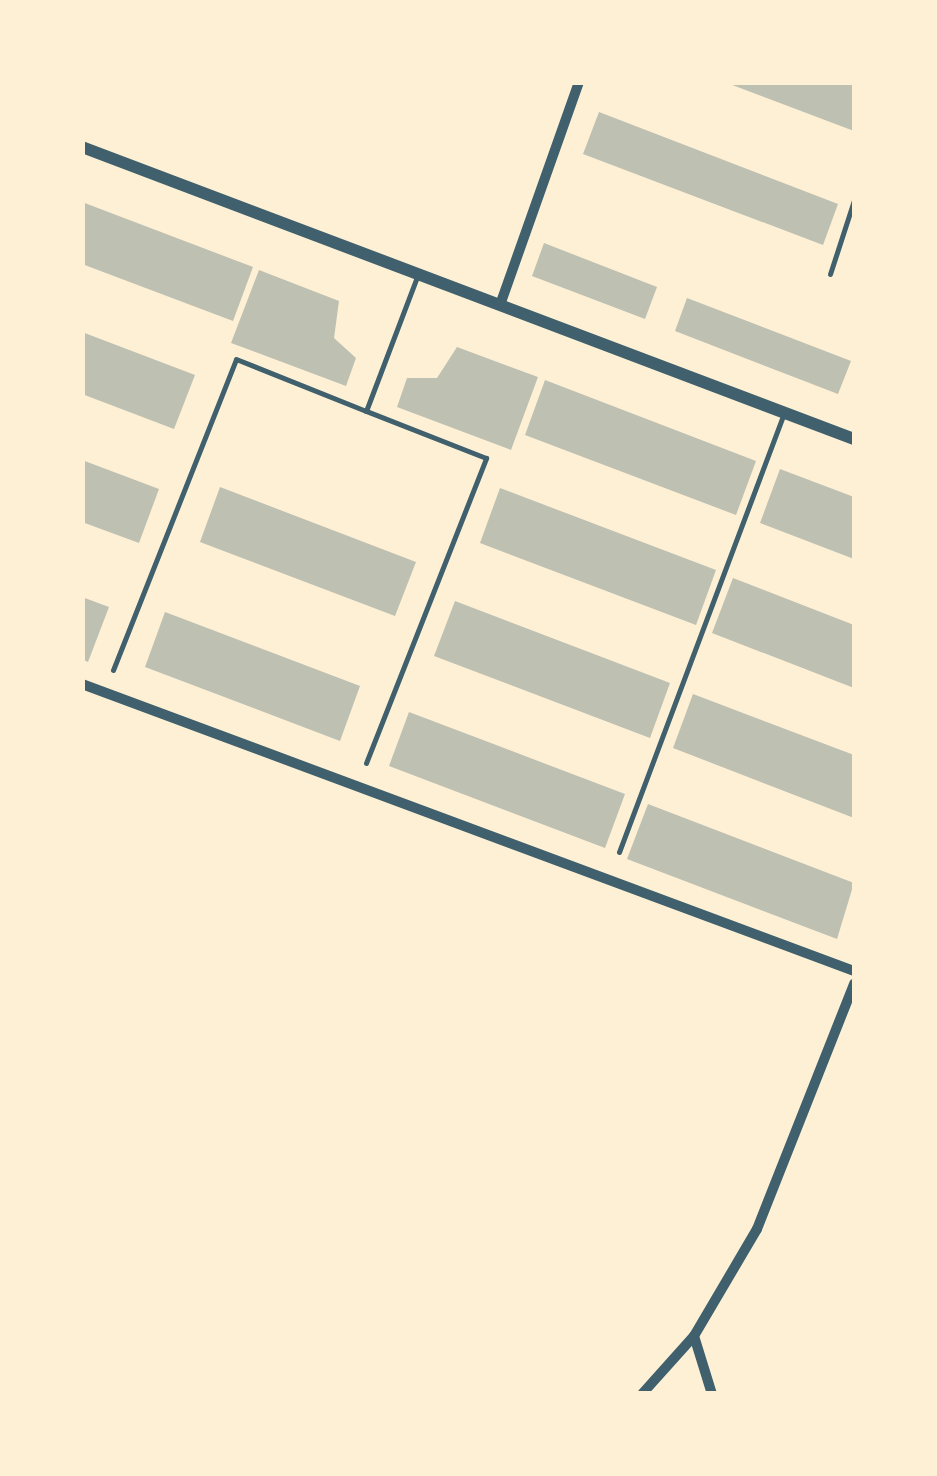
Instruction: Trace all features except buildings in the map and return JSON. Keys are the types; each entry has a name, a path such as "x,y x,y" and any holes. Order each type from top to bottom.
{"street":[{"path":"500,305 579,82"},
{"path":"82,146 854,439"},
{"path":"82,684 854,970"},
{"path":"642,1394 694,1336 757,1229 854,984"},
{"path":"694,1336 712,1394"}],"lane":[{"path":"830,274 854,200"},
{"path":"366,412 418,274"},
{"path":"113,670 236,358 486,458 366,763"},
{"path":"619,852 784,412"}]}
